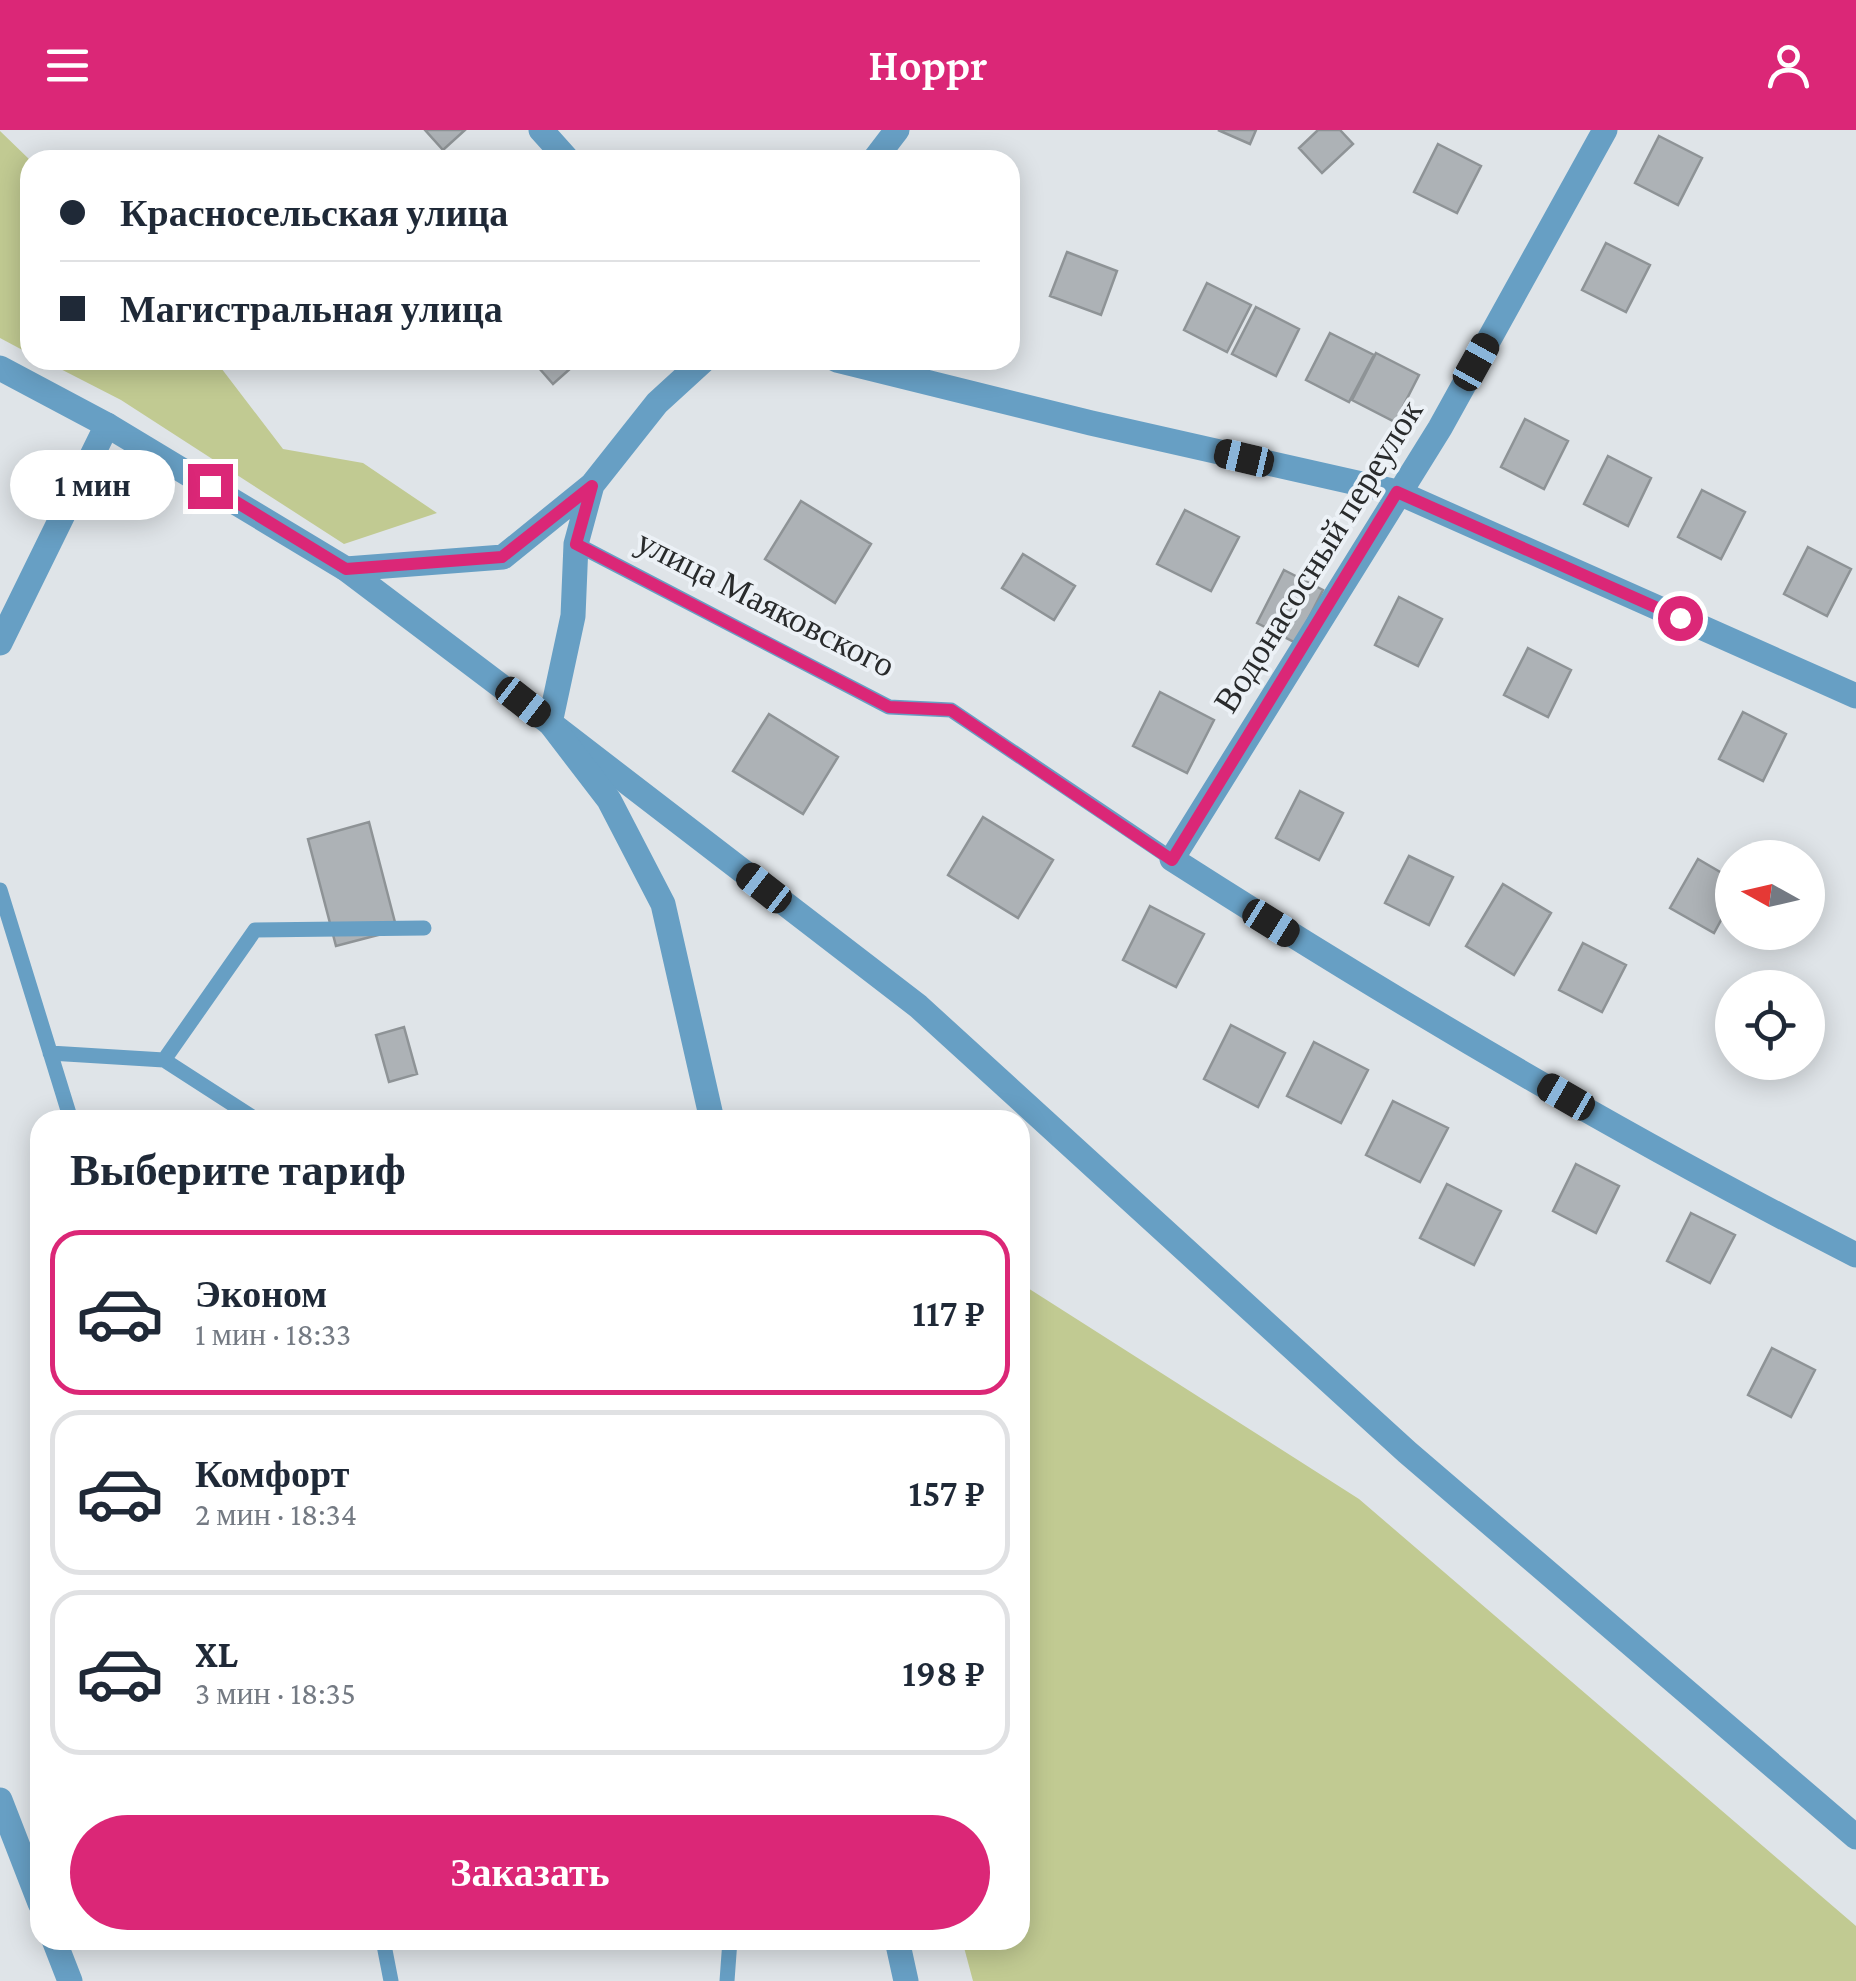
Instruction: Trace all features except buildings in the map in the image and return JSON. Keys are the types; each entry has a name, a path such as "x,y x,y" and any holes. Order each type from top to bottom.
{"street":[{"path":"541,130 559,150"},
{"path":"882,150 897,130"},
{"name":"Водонасосный переулок","path":"1172,860 1440,428 1606,130"},
{"path":"0,368 107,425 346,569 918,1006 1407,1452 1856,1837"},
{"path":"346,569 502,557 592,486 656,403 693,370"},
{"path":"878,370 1092,424 1397,492 1856,696"},
{"path":"0,643 107,425"},
{"path":"592,486 576,544 573,616 550,723 609,800 663,904 710,1110"},
{"name":"улица Маяковского","path":"1172,860 1370,986 1762,1208 1856,1255"},
{"path":"0,1800 30,1878"},
{"path":"58,1950 70,1981"},
{"path":"898,1950 906,1981"}],"lane":[{"name":"улица Маяковского","path":"576,544 889,707 951,710 1172,860"},
{"path":"0,890 68,1110"},
{"path":"164,1060 255,930 424,928"},
{"path":"50,1053 164,1060 242,1110"},
{"path":"386,1950 391,1981"},
{"path":"728,1981 730,1950"}],"green space":[{"path":"0,131 20,150 20,349 0,338"},
{"path":"62,370 223,370 283,449 363,463 437,513 344,544 121,400"},
{"path":"1030,1289 1359,1499 1856,1926 1856,1981 973,1981 965,1950 1030,1950"}],"route":[{"path":"210,486 346,569 502,557 592,486 576,544 748,637 889,707 951,710 1172,860 1397,492 1680,618"}]}
